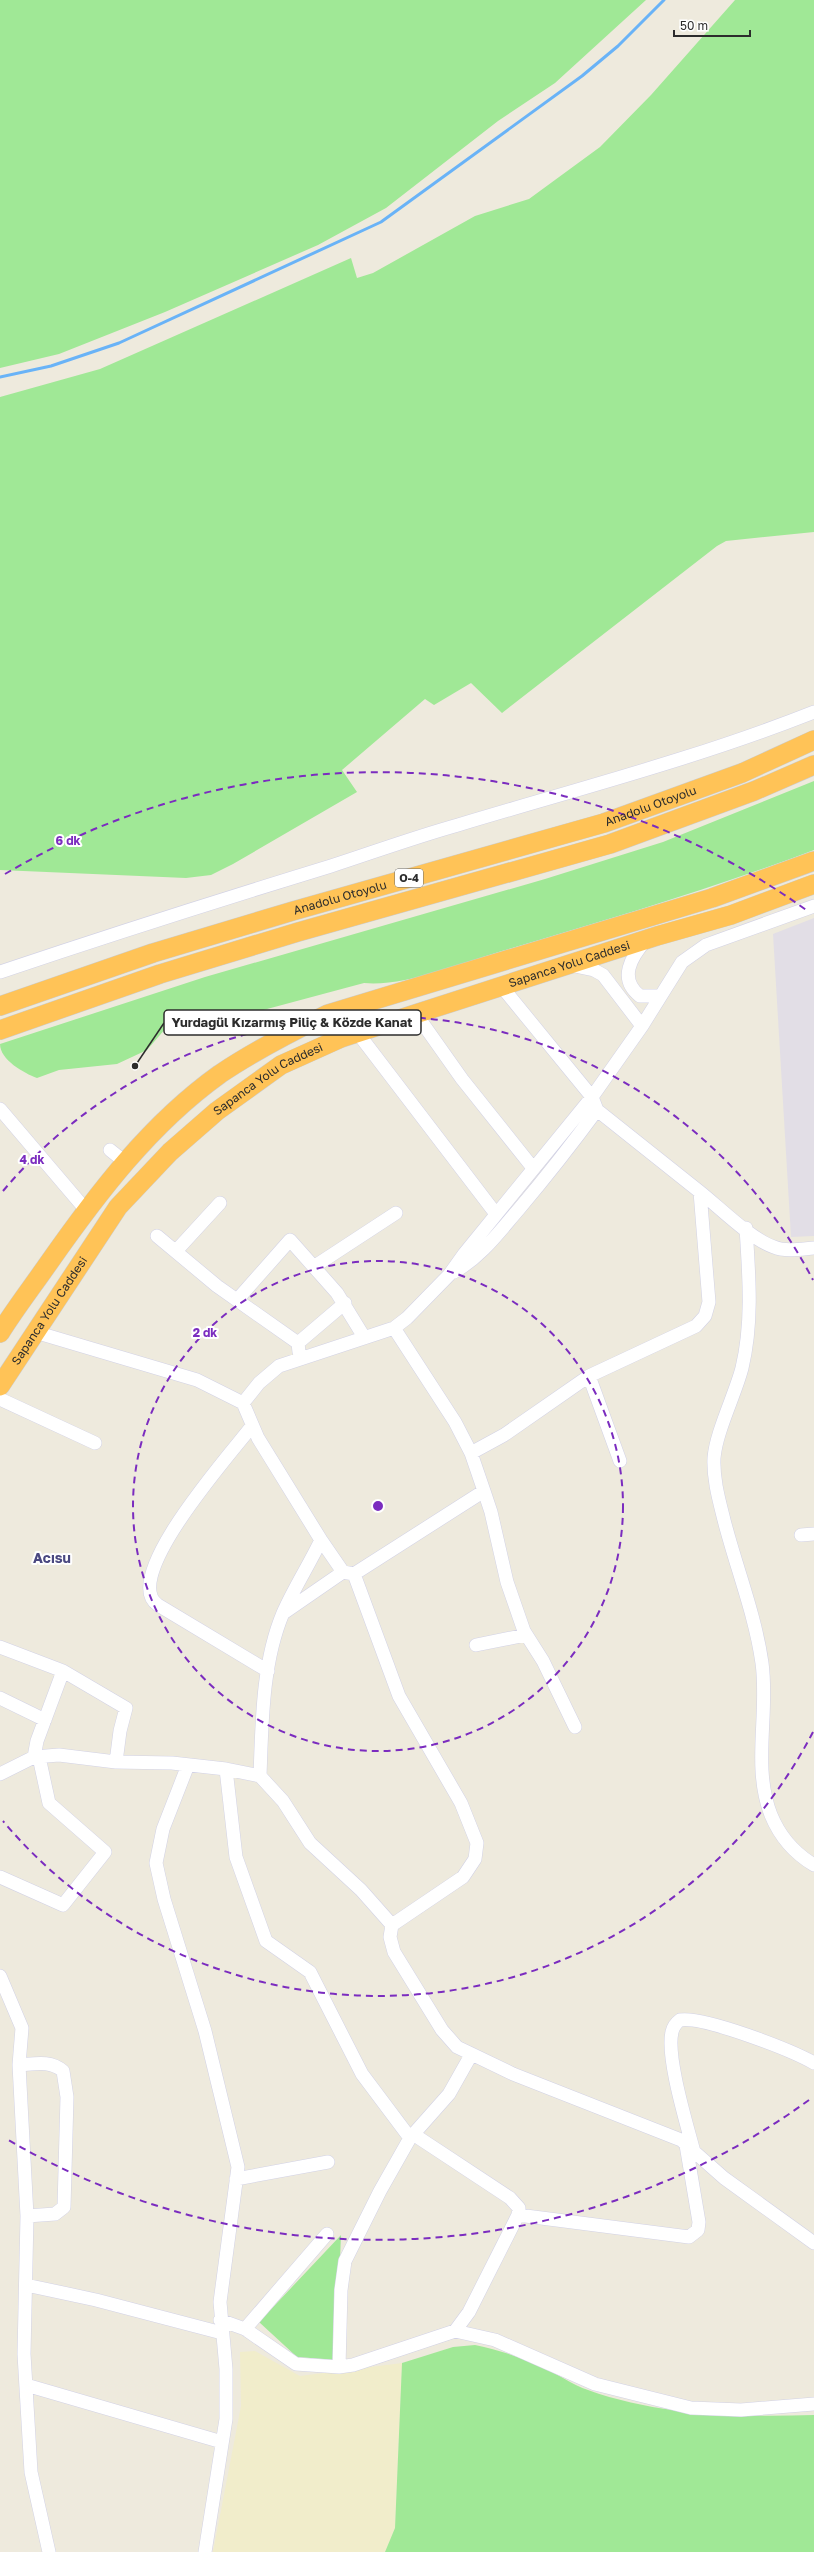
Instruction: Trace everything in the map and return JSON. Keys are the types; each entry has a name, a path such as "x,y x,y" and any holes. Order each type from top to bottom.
{"highway":[{"name":"Anadolu Otoyolu","path":"0,1006 153,953 278,915 604,823 742,772 814,740"},
{"name":"Anadolu Otoyolu","path":"0,1030 167,972 298,932 610,844 754,791 814,765"},
{"name":"Sapanca Yolu Caddesi","path":"1,1329 86,1210 125,1162 171,1116 220,1075 272,1043 328,1014 712,898 814,861"},
{"name":"Sapanca Yolu Caddesi","path":"0,1386 118,1207 170,1152 217,1111 281,1065 357,1032 502,987 647,939 731,914 814,884"}],"street":[{"path":"0,972 137,926 458,824 559,796 692,754 773,728 814,712"},
{"path":"243,1403 271,1371 299,1359 394,1328 407,1318 449,1275 496,1214 592,1097 642,1026 682,962 696,950 814,906"},
{"path":"647,939 632,958 628,968 628,979 630,986 640,996 660,996"},
{"path":"570,965 594,970 603,975 642,1026"},
{"path":"502,987 592,1097 597,1110 746,1228 774,1247 793,1250 814,1248"},
{"path":"416,1014 462,1079 533,1168"},
{"path":"357,1032 496,1214"},
{"path":"0,1109 86,1210"},
{"path":"449,1275 466,1266 495,1238 556,1164 597,1110"},
{"path":"110,1150 125,1162"},
{"path":"471,1453 504,1435 589,1376 696,1326 705,1316 709,1302 700,1192"},
{"path":"176,1252 220,1203"},
{"path":"315,1266 396,1213"},
{"path":"746,1228 750,1283 747,1337 740,1374 714,1456 714,1474 731,1547 756,1633 762,1663 764,1714 762,1772 766,1796 780,1834 791,1847 814,1865"},
{"path":"158,1236 237,1300 298,1343"},
{"path":"237,1300 290,1240 315,1266 345,1303 364,1337"},
{"path":"298,1343 345,1303"},
{"path":"394,1328 456,1422 471,1453 491,1512 506,1582 526,1635 543,1661 575,1727"},
{"path":"35,1332 197,1380 243,1403 252,1426 321,1540 348,1573 399,1696 461,1803 477,1843 475,1859 463,1877 392,1925 390,1937 397,1959 448,2040 471,2055 513,2074 681,2140 724,2178 814,2243"},
{"path":"298,1343 299,1359"},
{"path":"589,1376 620,1461"},
{"path":"0,1399 94,1443"},
{"path":"252,1426 173,1528 162,1550 150,1586 150,1593 153,1601 268,1671"},
{"path":"283,1613 484,1491"},
{"path":"260,1776 268,1671 283,1613 321,1540"},
{"path":"476,1645 526,1635"},
{"path":"0,1647 63,1671 126,1708 120,1731 116,1762"},
{"path":"0,1877 63,1905 105,1852 49,1803 37,1757 37,1741 63,1671"},
{"path":"0,1698 45,1720"},
{"path":"0,1774 37,1757 69,1755 116,1762 188,1765 226,1769 260,1776 283,1801 310,1843 362,1890 392,1925"},
{"path":"188,1765 163,1829 156,1863 164,1899 212,2057 236,2159 236,2179 220,2302 227,2392 222,2442 205,2552"},
{"path":"26,2285 221,2327 245,2329 296,2364 339,2367 378,2358 455,2330 469,2312 518,2215 519,2208 510,2198 411,2136 362,2074 310,1972 266,1941 236,1857 226,1769"},
{"path":"0,1976 20,2020 22,2038 19,2064 28,2216 26,2386 31,2472 48,2552"},
{"path":"518,2215 689,2237 698,2230 699,2222 690,2148 671,2043 672,2032 680,2020 688,2018 704,2022 779,2048 814,2063"},
{"path":"339,2367 342,2290 345,2261 380,2191 411,2136 449,2094 471,2055"},
{"path":"19,2064 50,2063 56,2065 63,2071 67,2097 64,2206 55,2214 28,2216"},
{"path":"236,2179 328,2162"},
{"path":"245,2329 327,2234"},
{"path":"455,2330 494,2340 602,2386 691,2408 741,2410 814,2404"},
{"path":"26,2386 222,2442"}],"shaded area":[{"path":"814,918 814,1236 791,1237 773,934"},
{"path":"255,2351 300,2376 402,2363 395,2528 385,2552 213,2552 241,2406 240,2352"}],"green space":[{"path":"0,0 646,0 555,83 498,121 386,208 318,245 165,312 59,354 0,368"},
{"path":"735,0 814,0 814,532 726,541 717,546 502,713 471,683 434,705 425,699 342,770 357,792 233,864 211,875 186,878 0,870 0,397 100,369 351,258 357,278 373,273 475,216 529,199 600,147 651,95"},
{"path":"814,781 814,850 698,891 415,978 380,983 364,983 207,1025 181,1017 166,1028 147,1050 117,1064 59,1070 37,1078 14,1065 8,1060 1,1050 0,1044 205,977 545,879 663,842"},
{"path":"341,2235 336,2360 297,2357 259,2322"},
{"path":"475,2345 528,2361 545,2368 582,2388 615,2399 643,2405 671,2410 729,2415 814,2415 814,2552 385,2552 395,2528 402,2363 453,2347"}],"waterway":[{"path":"0,377 51,366 119,343 381,222 582,76 618,46 664,0"}],"place":[{"name":"Yurdagül Kızarmış Piliç & Közde Kanat","path":"135,1066"}],"district":[{"name":"Acısu","path":"52,1558"}]}
